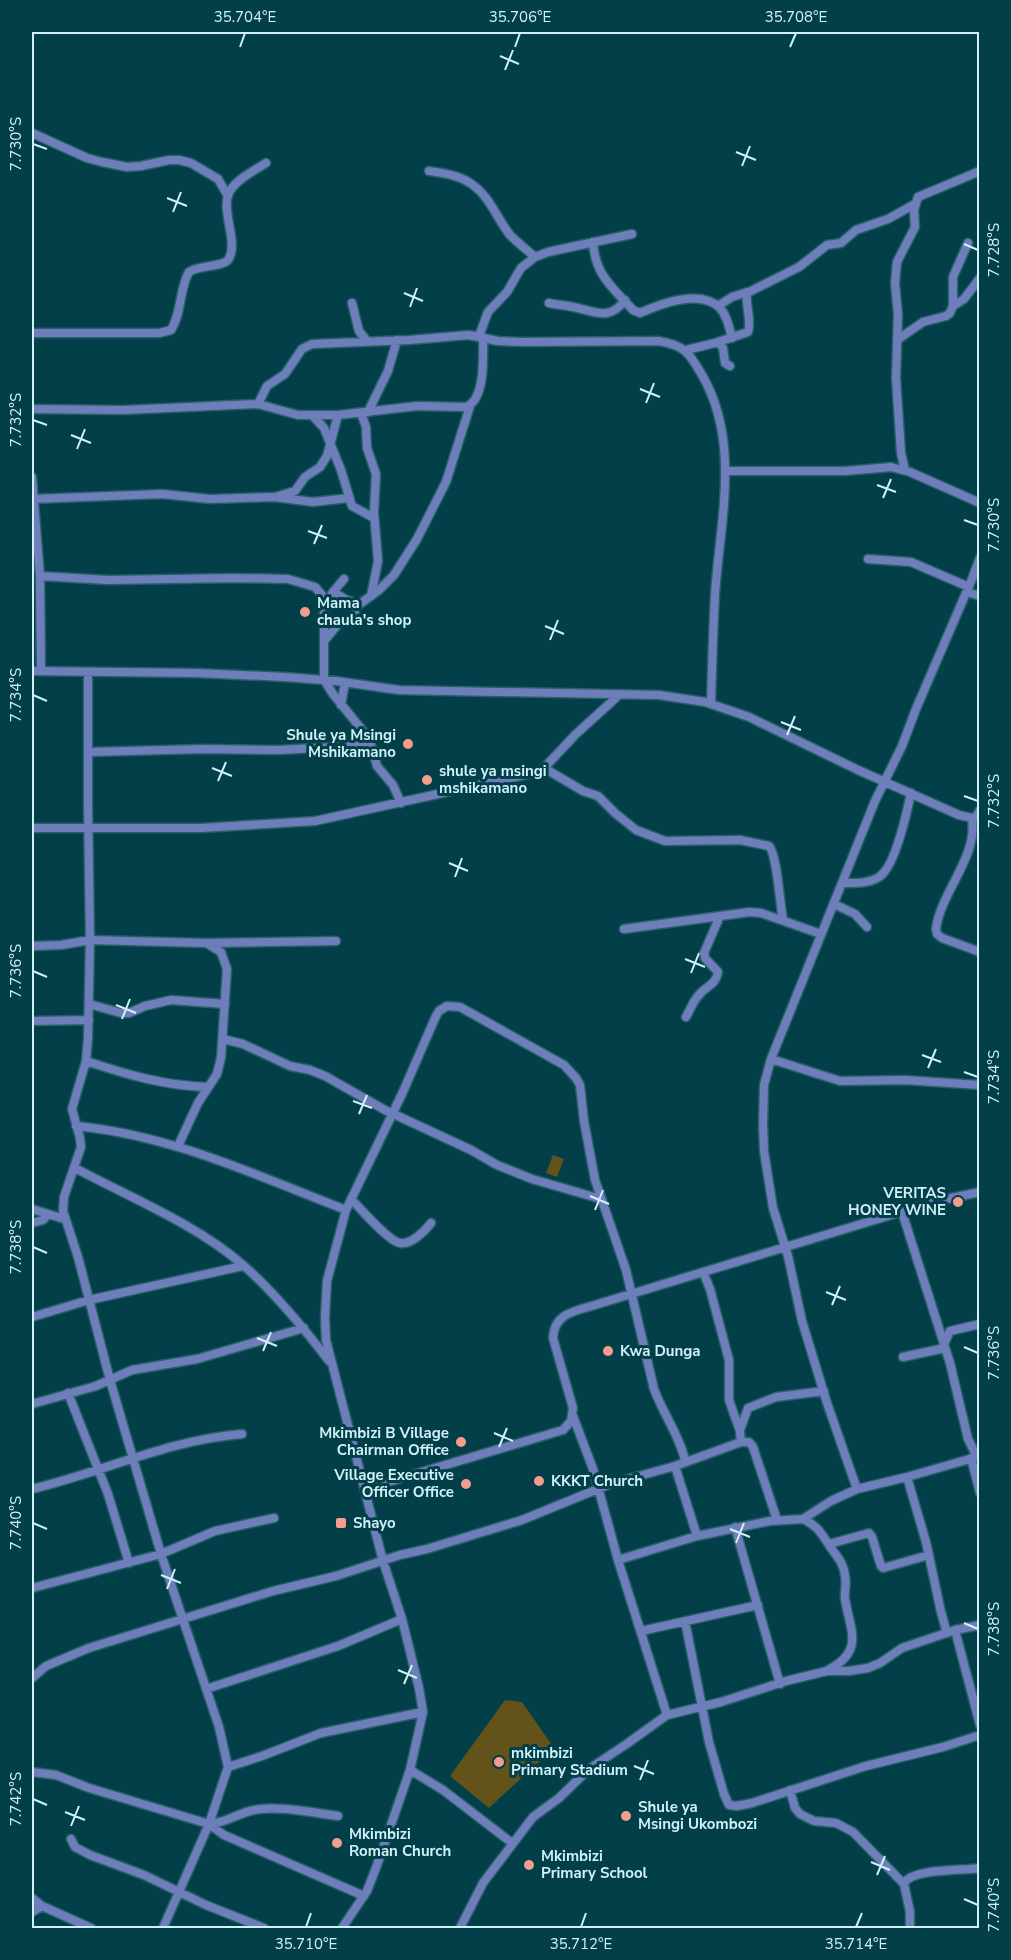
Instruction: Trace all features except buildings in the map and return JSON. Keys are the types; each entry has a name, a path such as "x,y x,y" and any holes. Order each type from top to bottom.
{"street":[{"path":"32,133 79,154 127,167 178,159 191,163 218,179 228,196 231,248 229,258 224,263 203,266 189,272 184,281 175,323 171,330 159,333 32,333"},
{"path":"228,196 233,186 266,163"},
{"path":"429,171 470,182 485,195 510,234 535,257"},
{"path":"905,470 901,453 896,378 898,315 895,283 897,262 915,227 915,204 918,197 980,171"},
{"path":"718,306 732,297 799,267 827,245 841,243 856,230 888,219 915,204"},
{"path":"324,640 339,623 352,618 359,604 394,574 417,539 446,482 483,373 481,337 493,305 507,292 522,268 535,257 548,252 632,234"},
{"path":"593,242 598,269 633,310 640,313 673,300 695,299 718,306 725,315 732,338"},
{"path":"953,306 953,277 968,243"},
{"path":"897,340 923,322 946,316 953,306 964,299 980,278"},
{"path":"686,350 732,338 749,330 746,310 747,292"},
{"path":"549,303 571,306 593,313 604,313 615,310 624,300"},
{"path":"352,303 360,331 367,341"},
{"path":"258,404 267,386 285,374 307,345 469,334 498,341 523,342 658,340 675,343 686,350 714,396 726,471 715,597 711,704"},
{"path":"371,596 378,557 374,518 376,474 367,448 365,412 388,371 397,340"},
{"path":"718,342 723,348 725,363 730,366"},
{"path":"32,410 123,410 258,404 291,414 338,415 417,406 470,406"},
{"path":"312,415 322,425 341,470 352,506 374,518"},
{"path":"274,497 298,489 305,477 320,467 327,456 338,415"},
{"path":"726,471 845,471 891,467 905,470 980,503"},
{"path":"32,477 40,576 36,671 196,673 324,680 399,690 658,695 687,698 711,704 749,717 959,815 977,816 976,837 947,897 936,929 937,934 942,938 980,952"},
{"path":"33,499 162,494 210,499 274,497 305,502 350,498"},
{"path":"868,559 886,558 911,562 980,596"},
{"path":"857,1489 842,1449 802,1321 785,1247 773,1208 764,1151 764,1084 771,1059 821,934 980,558"},
{"path":"40,576 108,580 288,579 315,587 322,595 324,607 324,680 361,728 371,745 377,766 393,785 401,803"},
{"path":"324,607 344,579"},
{"path":"333,592 359,604"},
{"path":"88,673 89,1020 86,1061 72,1109 81,1142 63,1203 64,1219 78,1257 110,1380 161,1554 219,1727 228,1767 209,1824 163,1929"},
{"path":"341,705 345,682"},
{"path":"32,828 201,828 304,822 338,817 466,786 538,772 571,738 619,695"},
{"path":"89,752 287,750 371,745"},
{"path":"544,768 584,791 598,796 632,827 657,839 665,841 740,840 769,846 774,854 779,904 783,920"},
{"path":"842,883 865,883 879,877 886,870 898,842 911,793"},
{"path":"834,904 855,914 867,927"},
{"path":"624,928 750,912 783,920 821,934"},
{"path":"686,1017 700,993 718,977 718,972 705,958 704,953 720,916"},
{"path":"32,946 61,945 90,940 206,943 336,941"},
{"path":"178,1146 207,1087 218,1070 223,1047 227,969 221,952 206,943"},
{"path":"89,1004 121,1013 129,1013 145,1006 171,1000 225,1004"},
{"path":"342,1929 364,1896 376,1868 410,1770 423,1712 402,1619 383,1561 326,1340 327,1281 346,1210 439,1011 447,1006 460,1007 513,1035 573,1072 580,1085 595,1180 619,1245 654,1389 665,1416 679,1439 685,1460"},
{"path":"32,1021 89,1020"},
{"path":"223,1038 243,1044 290,1066 325,1076 393,1113 471,1150 497,1166 532,1179 601,1199"},
{"path":"771,1059 840,1081 905,1080 980,1085"},
{"path":"86,1061 138,1077 207,1087"},
{"path":"76,1126 115,1130 178,1146 346,1210"},
{"path":"75,1168 142,1202 208,1240 243,1266 303,1328 332,1366"},
{"path":"667,1715 580,1431 573,1416 572,1403 553,1338 553,1327 559,1318 598,1304 937,1201 980,1192"},
{"path":"351,1199 398,1243 404,1243 420,1235 431,1223"},
{"path":"32,1209 64,1219"},
{"path":"902,1212 945,1346 968,1439 976,1457 980,1493"},
{"path":"32,1223 43,1220 48,1214"},
{"path":"32,1317 88,1300 243,1266"},
{"path":"702,1272 710,1289 729,1360 729,1402 740,1431 741,1442"},
{"path":"937,1326 950,1331 980,1324"},
{"path":"32,1404 132,1371 196,1359 303,1328"},
{"path":"945,1346 950,1331"},
{"path":"903,1357 945,1346"},
{"path":"740,1431 748,1408 776,1397 824,1391"},
{"path":"68,1393 99,1470 129,1563"},
{"path":"364,1489 551,1435 569,1425 573,1416"},
{"path":"32,1489 188,1441 242,1434"},
{"path":"32,1678 46,1666 89,1648 273,1591 336,1576 522,1521 626,1478 675,1466 685,1460 741,1442 749,1442 753,1447 777,1520"},
{"path":"618,1560 735,1527 777,1520 802,1519 831,1501 857,1489 976,1457"},
{"path":"675,1466 697,1536"},
{"path":"907,1477 929,1555 941,1612 951,1632 980,1725"},
{"path":"32,1588 161,1554 215,1531 274,1518"},
{"path":"802,1519 820,1531 840,1560 845,1572 845,1598 852,1631 852,1643 843,1661 827,1671"},
{"path":"735,1527 780,1684"},
{"path":"829,1544 870,1534 883,1568 929,1555"},
{"path":"641,1631 758,1605"},
{"path":"206,1689 338,1646 402,1619"},
{"path":"685,1621 709,1742 728,1804 737,1806 866,1766 943,1747 980,1735"},
{"path":"460,1929 483,1883 533,1817 559,1798 589,1769 667,1715 703,1707 827,1671 868,1668 902,1648 980,1625"},
{"path":"228,1767 321,1733 423,1712"},
{"path":"410,1770 443,1790 512,1843"},
{"path":"32,1772 56,1775 89,1788 209,1824 224,1835 364,1896"},
{"path":"789,1790 795,1808 800,1814 814,1821 836,1823 853,1832 904,1884 910,1912 910,1929"},
{"path":"209,1824 220,1823 237,1815 260,1809 338,1816"},
{"path":"71,1839 75,1847 90,1855 180,1891 206,1905 264,1929"},
{"path":"904,1884 913,1875 980,1868"},
{"path":"32,1898 42,1906 91,1929"},
{"path":"32,1912 42,1906"}],"shaded area":[{"path":"553,1155 564,1159 557,1177 546,1173"},
{"name":"mkimbizi Primary Stadium","path":"505,1700 522,1702 554,1748 489,1808 450,1776"}],"place":[{"name":"Mama chaula's shop","path":"305,612"},
{"name":"Shule ya Msingi Mshikamano","path":"408,744"},
{"name":"shule ya msingi mshikamano","path":"427,780"},
{"name":"VERITAS HONEY WINE","path":"958,1202"},
{"name":"Kwa Dunga","path":"608,1351"},
{"name":"Mkimbizi B Village Chairman Office","path":"461,1442"},
{"name":"KKKT Church","path":"539,1481"},
{"name":"Village Executive Officer Office","path":"466,1484"},
{"name":"Shayo","path":"341,1523"},
{"name":"mkimbizi Primary Stadium","path":"499,1762"},
{"name":"Shule ya Msingi Ukombozi","path":"626,1816"},
{"name":"Mkimbizi Roman Church","path":"337,1843"},
{"name":"Mkimbizi Primary School","path":"529,1865"}]}
